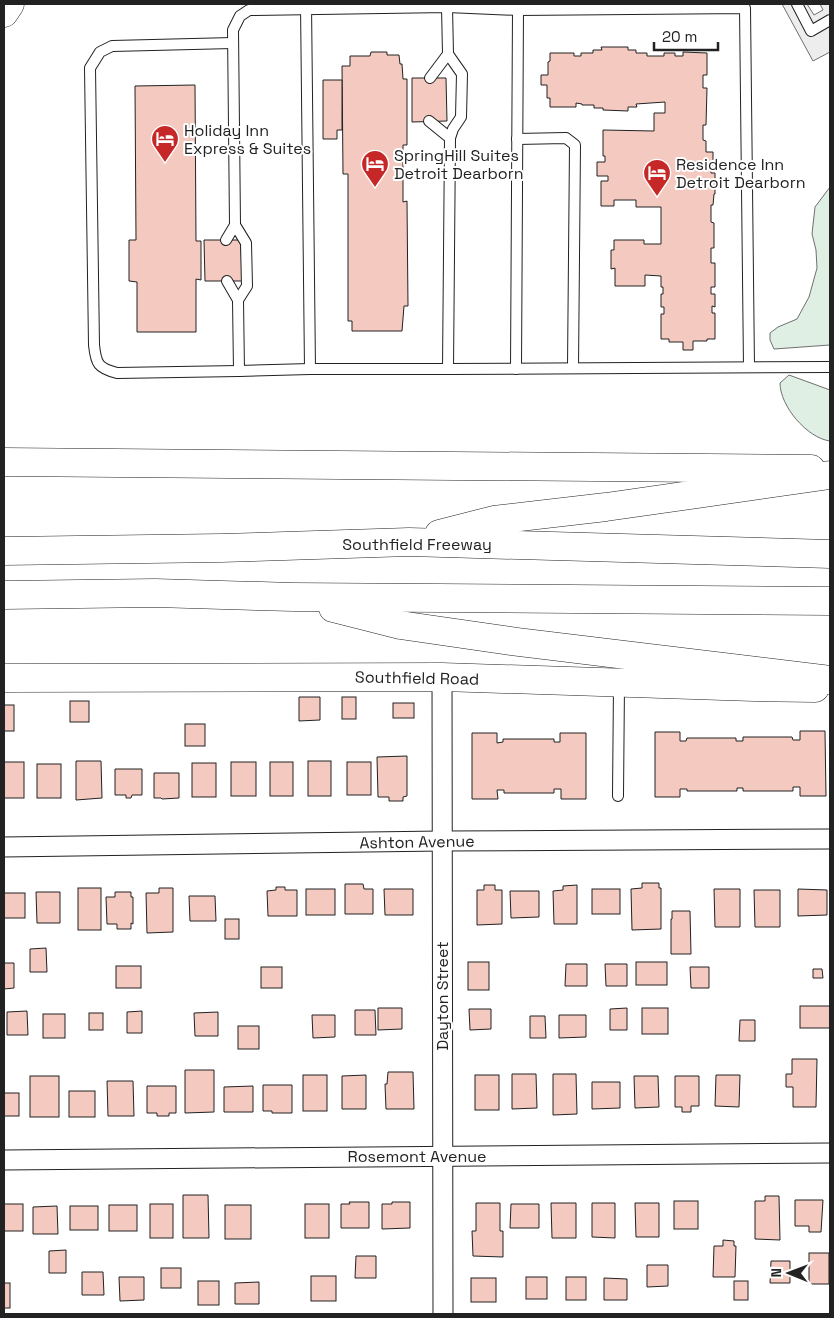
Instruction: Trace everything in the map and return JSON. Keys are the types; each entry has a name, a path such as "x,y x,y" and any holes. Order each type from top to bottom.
{"main road":[{"path":"4,13 10,4"},
{"path":"4,462 830,470"},
{"path":"409,542 494,520 606,507 830,475"},
{"name":"Southfield Freeway","path":"4,551 221,548 409,542 830,554"},
{"path":"4,594 155,593 293,598 830,601"},
{"path":"293,598 400,626 830,680"},
{"name":"Southfield Road","path":"4,678 442,677 830,688"}],"street":[{"name":"Dayton Street","path":"442,677 443,1314"},
{"name":"Ashton Avenue","path":"4,847 442,841 830,839"},
{"name":"Rosemont Avenue","path":"4,1160 830,1153"}],"lane":[{"path":"797,4 811,31 830,20"},
{"path":"306,6 310,369"},
{"path":"238,300 247,286 246,243 235,225 233,30 240,16 249,10 306,6 447,7 518,10 745,8 749,367"},
{"path":"447,7 448,54 462,74 461,117 453,129 450,138 448,369"},
{"path":"516,369 518,10"},
{"path":"233,43 112,46 100,52 90,68 94,345 95,360 103,370 117,373 310,369 830,367"},
{"path":"430,78 448,54"},
{"path":"429,121 450,138"},
{"path":"517,138 566,138 574,145 574,368"},
{"path":"226,240 235,225"},
{"path":"226,281 238,300 239,371"},
{"path":"618,796 619,683"}],"green space":[{"path":"830,187 830,345 774,349 770,340 770,333 778,327 797,319 809,297 817,268 816,250 812,234 815,207"},
{"path":"789,375 830,390 830,441 812,434 790,411 781,392 780,383"}],"shaded area":[{"path":"782,4 807,4 814,15 823,10 820,4 830,4 830,52 813,61"}],"building":[{"name":"Residence Inn Detroit Dearborn","path":"601,47 628,47 628,50 636,50 636,53 647,53 647,56 664,56 664,53 675,53 675,56 683,56 683,52 707,53 707,75 703,75 703,88 707,88 706,125 703,125 703,140 706,141 706,152 713,152 711,173 715,173 715,194 713,205 711,205 711,222 714,223 714,248 711,248 711,263 715,263 715,287 711,287 711,294 715,294 715,307 712,306 712,313 715,313 715,339 693,341 693,350 683,350 683,342 669,342 669,339 661,339 661,314 664,314 664,307 661,307 663,287 661,287 661,276 645,275 645,286 615,286 615,268 611,269 611,250 614,250 614,240 644,240 644,244 661,244 661,207 636,207 636,200 614,200 614,206 601,206 601,181 608,181 608,176 597,176 597,162 605,162 605,156 603,156 603,130 654,131 654,113 665,113 665,102 636,104 637,107 628,107 628,111 603,110 603,108 594,108 594,105 576,103 576,107 550,107 550,98 547,98 547,85 541,85 541,75 548,75 550,53 574,53 574,56 581,56 581,53 593,53 593,50 602,50"},
{"name":"SpringHill Suites Detroit Dearborn","path":"371,52 387,52 387,55 399,55 403,79 407,79 407,145 403,145 403,202 407,201 408,306 404,306 402,331 352,331 352,321 348,321 348,174 343,174 342,66 350,66 350,56 370,56"},
{"path":"412,78 446,78 447,121 412,122"},
{"path":"323,80 342,80 342,130 337,130 337,139 323,139"},
{"name":"Holiday Inn Express & Suites","path":"195,85 196,241 201,241 201,280 196,279 196,332 137,332 137,282 129,281 129,240 136,240 135,86"},
{"path":"204,240 241,240 242,281 205,281"},
{"path":"299,697 320,697 320,720 299,721"},
{"path":"342,697 356,697 356,719 342,719"},
{"path":"70,701 89,701 89,722 70,722"},
{"path":"393,703 414,703 414,718 393,718"},
{"path":"4,705 14,705 14,731 4,731"},
{"path":"185,724 205,724 205,746 185,746"},
{"path":"800,731 825,731 826,796 800,796 800,787 793,787 793,791 743,791 743,788 737,788 737,791 687,791 687,789 680,789 680,797 655,797 655,732 680,732 680,741 686,741 687,738 736,738 736,741 743,741 743,737 792,737 793,740 800,740"},
{"path":"472,733 497,733 497,743 503,742 503,739 554,739 554,742 560,742 560,733 586,733 586,799 561,799 561,789 554,789 554,793 504,793 504,790 497,790 498,799 472,799"},
{"path":"407,756 407,796 403,797 403,801 389,801 389,797 378,797 377,757"},
{"path":"76,761 101,761 102,798 76,800"},
{"path":"308,761 331,761 331,796 308,796"},
{"path":"4,762 24,762 24,798 4,798"},
{"path":"231,762 256,762 256,796 231,796"},
{"path":"270,762 293,762 293,796 270,796"},
{"path":"347,762 371,762 371,795 347,795"},
{"path":"192,763 216,763 216,797 192,797"},
{"path":"37,764 61,764 61,798 37,798"},
{"path":"115,769 142,769 142,795 132,795 131,798 126,798 126,795 115,795"},
{"path":"154,773 179,773 179,798 154,798"},
{"path":"642,883 659,883 659,888 661,888 661,929 632,930 631,889 642,888"},
{"path":"345,884 363,884 364,889 373,889 373,914 345,914"},
{"path":"484,885 495,885 495,890 502,890 502,924 477,925 477,890 484,890"},
{"path":"577,885 577,924 554,924 553,891 563,890 563,886"},
{"path":"276,887 285,887 285,890 297,890 297,916 268,916 267,891 276,890"},
{"path":"78,888 101,888 101,930 78,930"},
{"path":"159,888 173,888 173,932 147,933 146,893 159,893"},
{"path":"306,889 335,889 335,915 306,915"},
{"path":"384,889 413,889 413,915 385,915"},
{"path":"592,889 620,889 620,914 592,914"},
{"path":"714,889 740,889 740,927 715,927"},
{"path":"798,889 827,890 827,915 798,916"},
{"path":"754,890 780,890 780,927 755,927"},
{"path":"510,891 539,891 539,917 511,918"},
{"path":"36,892 60,892 60,923 37,923"},
{"path":"115,892 131,892 131,897 133,897 133,924 131,923 131,929 117,929 117,924 107,924 106,897 115,897"},
{"path":"4,893 25,893 25,918 4,918"},
{"path":"189,896 215,896 216,921 190,921"},
{"path":"672,911 690,911 691,954 671,954"},
{"path":"225,919 239,919 239,939 225,939"},
{"path":"46,948 47,972 30,972 30,949"},
{"path":"468,962 489,962 489,990 468,990"},
{"path":"636,962 667,962 667,985 636,985"},
{"path":"4,963 14,963 14,988 4,989"},
{"path":"566,964 587,964 587,986 565,986"},
{"path":"605,964 627,964 627,986 606,986"},
{"path":"116,966 141,966 141,988 116,988"},
{"path":"261,967 282,967 282,988 261,988"},
{"path":"690,967 709,967 709,988 691,988"},
{"path":"813,969 822,969 823,978 813,978"},
{"path":"800,1006 830,1006 830,1028 800,1028"},
{"path":"378,1008 402,1008 402,1029 378,1030"},
{"path":"627,1008 627,1030 610,1030 610,1009"},
{"path":"642,1008 668,1008 668,1034 642,1034"},
{"path":"469,1009 491,1009 491,1029 470,1030"},
{"path":"355,1010 375,1010 376,1035 355,1035"},
{"path":"27,1011 28,1035 7,1035 7,1012"},
{"path":"142,1011 142,1033 127,1033 127,1012"},
{"path":"218,1012 218,1036 195,1036 194,1013"},
{"path":"89,1013 103,1013 103,1030 89,1030"},
{"path":"43,1014 65,1014 65,1038 43,1038"},
{"path":"312,1015 335,1015 335,1037 313,1038"},
{"path":"559,1015 586,1015 586,1037 559,1038"},
{"path":"530,1016 545,1016 546,1038 530,1038"},
{"path":"740,1020 755,1020 755,1041 739,1041"},
{"path":"238,1026 259,1026 259,1049 238,1049"},
{"path":"792,1059 817,1059 816,1107 793,1107 793,1087 786,1087 786,1074 792,1074"},
{"path":"185,1070 214,1070 214,1112 185,1113"},
{"path":"388,1072 413,1072 414,1109 386,1109 385,1084 387,1084"},
{"path":"512,1074 536,1074 537,1108 512,1109"},
{"path":"553,1074 576,1074 577,1114 553,1115"},
{"path":"303,1075 327,1075 327,1111 303,1111"},
{"path":"366,1075 366,1109 342,1109 342,1076"},
{"path":"475,1075 499,1075 499,1110 475,1110"},
{"path":"716,1075 740,1075 739,1107 715,1106"},
{"path":"30,1076 59,1076 59,1117 30,1117"},
{"path":"634,1076 658,1076 659,1107 635,1108"},
{"path":"675,1076 699,1076 699,1106 691,1106 691,1112 682,1112 682,1107 675,1107"},
{"path":"107,1081 133,1081 134,1116 108,1116"},
{"path":"592,1082 620,1082 620,1108 592,1109"},
{"path":"263,1085 292,1085 292,1113 263,1111"},
{"path":"147,1086 176,1086 176,1113 169,1113 169,1116 157,1116 157,1113 147,1113"},
{"path":"253,1086 253,1112 224,1112 224,1087"},
{"path":"69,1091 95,1091 95,1117 69,1117"},
{"path":"4,1093 19,1093 19,1116 4,1116"},
{"path":"183,1195 208,1195 209,1238 183,1238"},
{"path":"765,1196 779,1196 780,1240 755,1239 755,1201 765,1201"},
{"path":"795,1200 823,1200 821,1232 809,1232 809,1226 795,1226"},
{"path":"674,1201 698,1201 698,1229 674,1229"},
{"path":"349,1202 369,1202 369,1228 341,1228 341,1204 350,1204"},
{"path":"392,1202 410,1202 410,1228 382,1229 382,1204 392,1204"},
{"path":"476,1203 500,1203 500,1231 503,1231 503,1257 473,1256 472,1231 476,1231"},
{"path":"551,1203 576,1203 576,1238 552,1238"},
{"path":"592,1203 615,1203 615,1238 592,1237"},
{"path":"635,1203 659,1203 659,1237 636,1237"},
{"path":"4,1204 23,1204 23,1231 4,1231"},
{"path":"150,1204 173,1204 173,1238 150,1238"},
{"path":"305,1204 329,1204 329,1238 305,1238"},
{"path":"511,1204 539,1204 539,1228 510,1228"},
{"path":"109,1205 137,1205 137,1231 109,1231"},
{"path":"225,1205 251,1205 251,1239 225,1239"},
{"path":"57,1206 58,1234 33,1234 33,1207"},
{"path":"70,1206 98,1206 98,1230 70,1230"},
{"path":"723,1240 734,1241 734,1246 736,1246 735,1277 713,1277 714,1246 723,1246"},
{"path":"66,1250 66,1273 49,1273 49,1251"},
{"path":"809,1253 829,1253 829,1284 809,1284"},
{"path":"356,1256 376,1256 376,1278 355,1278"},
{"path":"771,1261 790,1261 790,1283 770,1283"},
{"path":"647,1265 668,1265 668,1286 647,1287"},
{"path":"161,1268 181,1268 181,1288 161,1288"},
{"path":"82,1272 103,1272 104,1295 82,1295"},
{"path":"311,1276 336,1276 336,1301 311,1301"},
{"path":"119,1277 144,1277 144,1300 120,1301"},
{"path":"526,1277 547,1277 547,1299 526,1299"},
{"path":"566,1277 586,1277 586,1300 566,1300"},
{"path":"471,1278 496,1278 496,1302 471,1302"},
{"path":"604,1278 627,1279 627,1300 604,1300"},
{"path":"198,1281 219,1281 219,1305 198,1305"},
{"path":"734,1281 748,1281 748,1300 734,1300"},
{"path":"259,1282 259,1304 235,1304 235,1283"},
{"path":"4,1283 10,1283 10,1308 4,1308"}],"place":[{"name":"Holiday Inn Express & Suites","path":"165,163"},
{"name":"SpringHill Suites Detroit Dearborn","path":"375,188"},
{"name":"Residence Inn Detroit Dearborn","path":"657,197"}]}
